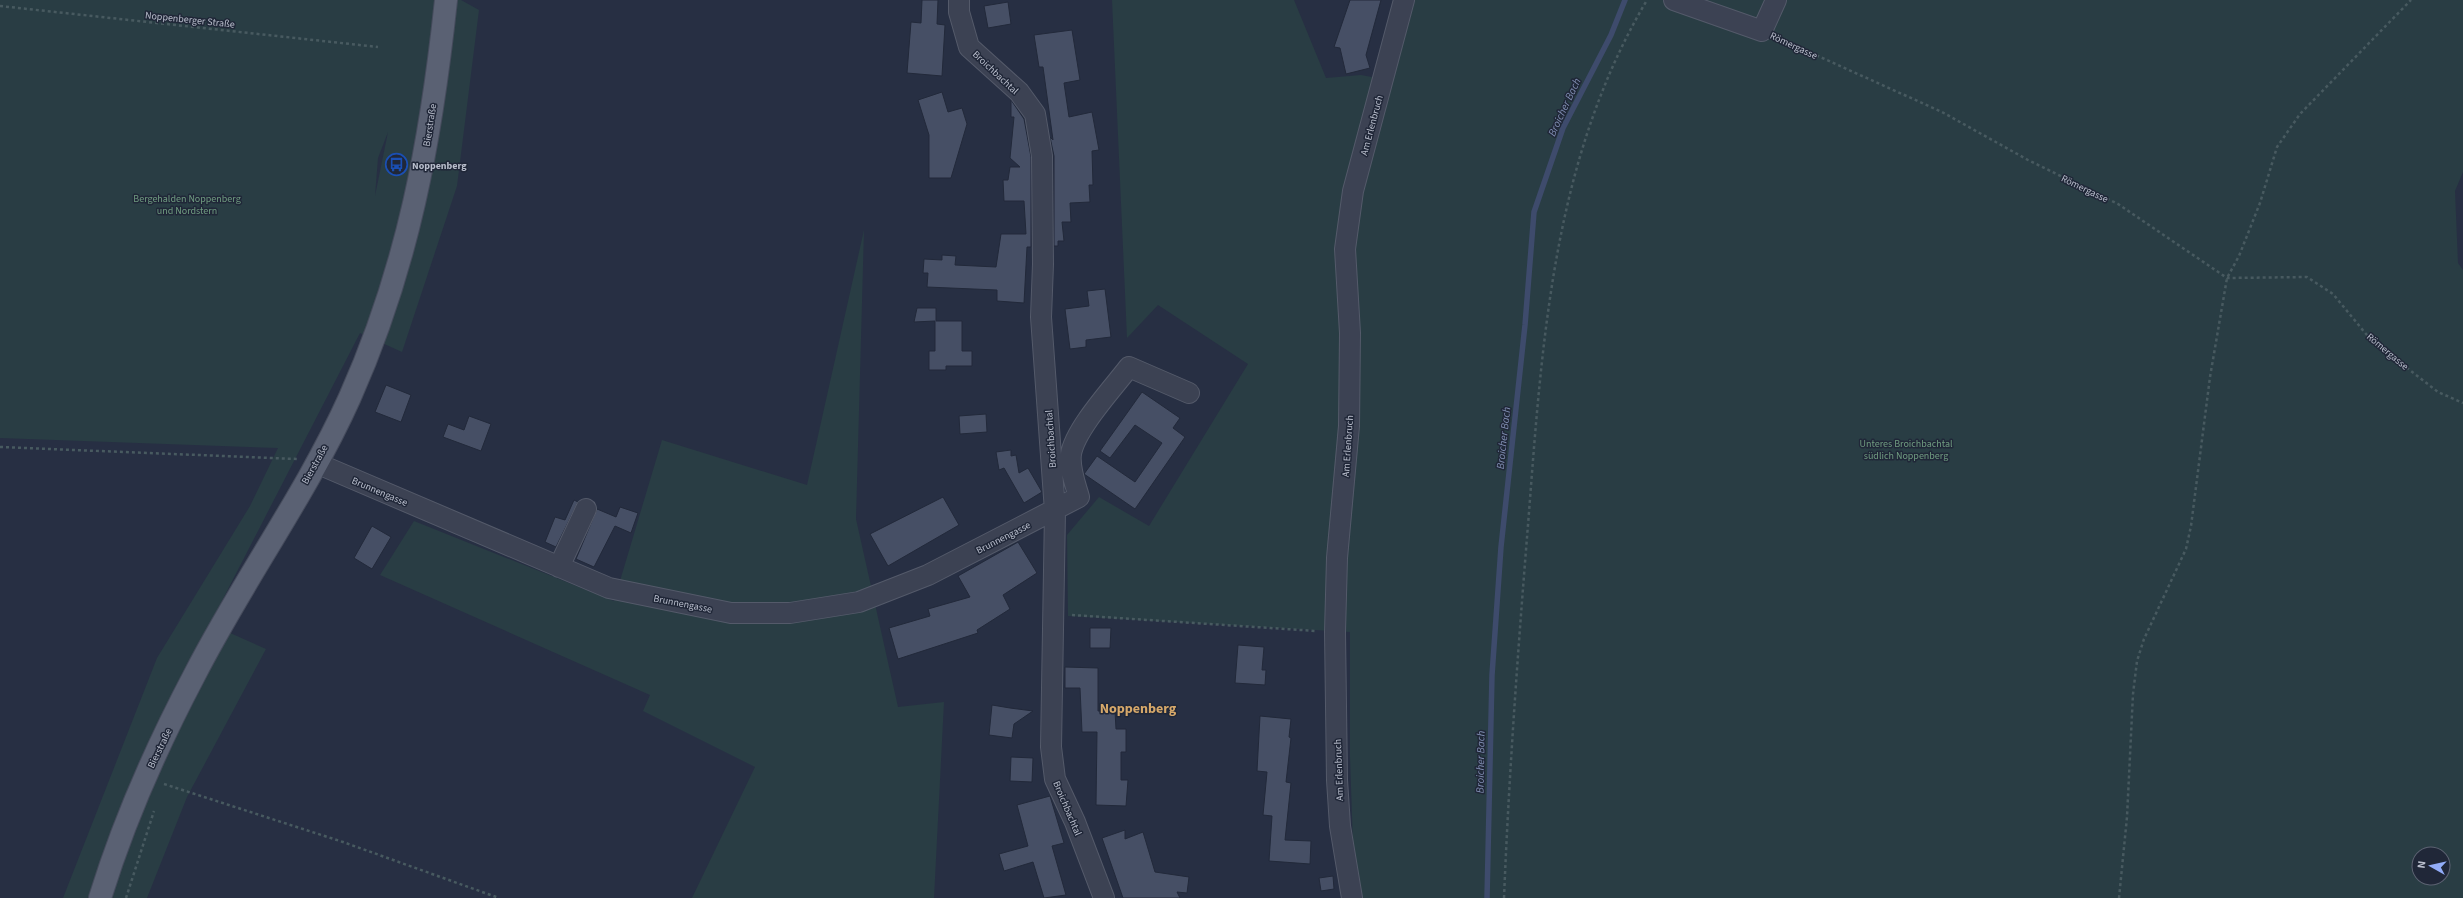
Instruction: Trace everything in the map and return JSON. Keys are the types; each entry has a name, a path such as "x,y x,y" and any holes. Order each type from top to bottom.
{"main road":[{"name":"Bierstraße","path":"100,898 112,858 144,777 195,673 316,463 349,399 376,336 405,248 422,172 438,67 446,0"}],"street":[{"name":"Broichbachtal","path":"959,0 959,12 969,47 1018,92 1035,114 1042,156 1043,264 1041,317 1055,511 1052,747 1055,779 1075,822 1104,898"},
{"name":"Am Erlenbruch","path":"1352,898 1340,826 1335,632 1337,558 1349,426 1350,333 1345,249 1353,191 1404,0"},
{"name":"Römergasse","path":"1674,0 1762,30"},
{"path":"1762,30 1776,0"},
{"name":"Brunnengasse","path":"316,463 609,588 731,613 790,613 859,602 915,581 1055,511 1079,497 1072,471 1071,454 1079,433 1129,367 1189,394"},
{"path":"559,567 586,509"}],"path":[{"path":"1504,898 1515,696 1533,465 1554,266 1567,198 1589,124 1610,70 1628,31 1647,0"},
{"path":"2119,898 2127,817 2133,694 2137,661 2144,639 2186,550 2191,526 2210,377 2227,278 2239,256 2257,210 2276,147 2284,133 2410,0"},
{"name":"Noppenberger Straße","path":"0,6 378,47"},
{"name":"Römergasse","path":"1762,30 1942,112 2028,160 2118,204 2227,278 2307,277 2318,282 2333,294 2371,340 2438,392 2463,403"},
{"path":"0,447 289,457 316,463"},
{"path":"1053,614 1335,632"},
{"path":"144,777 343,842 499,898"}],"green space":[{"name":"Bergehalden Noppenberg und Nordstern","path":"0,0 461,0 479,10 457,186 402,352 360,333 210,624 266,649 187,797 147,898 63,898 157,658 250,506 278,448 0,438","holes":["388,132 375,196 378,158"]},
{"name":"Unteres Broichbachtal südlich Noppenberg","path":"1112,0 1294,0 1326,78 1361,75 1393,81 1415,0 2463,0 2463,172 2455,191 2458,263 2463,270 2463,898 1361,898 1353,846 1350,757 1350,632 1068,616 1067,535 1099,497 1149,526 1248,364 1158,305 1127,338"},
{"path":"864,230 856,519 898,707 944,702 934,898 692,898 755,767 643,711 650,695 380,575 414,521 614,601 662,440 807,485"}],"building":[{"path":"922,0 938,0 937,24 945,25 942,76 907,73 911,22 921,23"},
{"path":"1350,0 1381,0 1366,55 1370,68 1346,74 1340,48 1334,47"},
{"path":"1008,2 1011,24 988,28 984,6"},
{"path":"1072,30 1080,80 1064,83 1069,117 1092,112 1099,150 1092,151 1093,185 1089,185 1090,202 1070,203 1071,222 1062,222 1064,241 1058,241 1058,246 1054,246 1054,156 1050,137 1053,140 1043,67 1039,67 1034,35"},
{"path":"942,92 948,112 962,108 967,124 951,178 929,178 929,135 918,100"},
{"path":"1011,100 1024,119 1031,157 1031,247 1027,247 1024,303 997,301 997,290 927,287 928,273 923,273 924,259 942,260 942,255 956,256 955,265 996,267 1001,234 1026,234 1024,201 1004,201 1003,180 1008,180 1010,167 1020,167 1010,158 1014,117 1011,117"},
{"path":"1105,289 1111,337 1086,340 1086,347 1070,349 1065,309 1089,306 1087,291"},
{"path":"917,308 936,308 936,321 962,321 962,351 972,351 972,366 946,366 946,370 929,370 929,351 935,351 935,321 914,322"},
{"path":"386,385 411,395 401,422 375,412"},
{"path":"1142,392 1180,418 1173,428 1185,437 1135,509 1084,474 1097,456 1135,482 1162,443 1135,425 1110,458 1100,451"},
{"path":"986,414 987,432 960,434 959,416"},
{"path":"469,416 491,424 481,451 443,437 448,424 464,430"},
{"path":"1011,450 1011,456 1016,455 1019,473 1028,468 1042,492 1024,503 1004,468 999,470 996,452"},
{"path":"943,497 959,525 888,566 870,534"},
{"path":"574,500 578,502 556,547 545,542 555,517 565,520"},
{"path":"620,507 638,513 631,533 615,526 594,567 576,559 597,509 616,517"},
{"path":"372,526 391,537 372,569 354,558"},
{"path":"1018,542 1037,573 1003,595 1010,609 977,630 978,633 898,659 889,628 930,616 928,609 970,597 958,576"},
{"path":"1090,628 1111,628 1110,648 1090,648"},
{"path":"1238,645 1264,647 1262,670 1266,670 1265,685 1235,683"},
{"path":"1065,667 1098,668 1098,711 1115,711 1116,729 1126,729 1126,752 1121,752 1121,780 1128,780 1126,806 1096,805 1097,732 1082,732 1080,688 1065,688"},
{"path":"992,705 1033,711 1014,724 1012,738 989,735"},
{"path":"1260,716 1291,719 1289,737 1291,738 1286,782 1291,783 1285,840 1311,841 1310,864 1269,861 1272,816 1263,815 1267,772 1257,771"},
{"path":"1011,757 1033,758 1032,782 1010,781"},
{"path":"1050,796 1064,843 1052,846 1066,895 1044,898 1033,862 1004,871 999,854 1028,846 1017,805"},
{"path":"1125,830 1125,839 1143,832 1155,872 1189,877 1187,893 1177,892 1180,898 1123,898 1102,838"},
{"path":"1333,876 1334,889 1321,891 1319,878"}],"waterway":[{"name":"Broicher Bach","path":"1487,898 1492,675 1501,547 1525,325 1534,212 1563,128 1611,35 1625,0"}],"place":[{"name":"Noppenberg","path":"396,165"}],"district":[{"name":"Noppenberg","path":"1138,708"}]}
